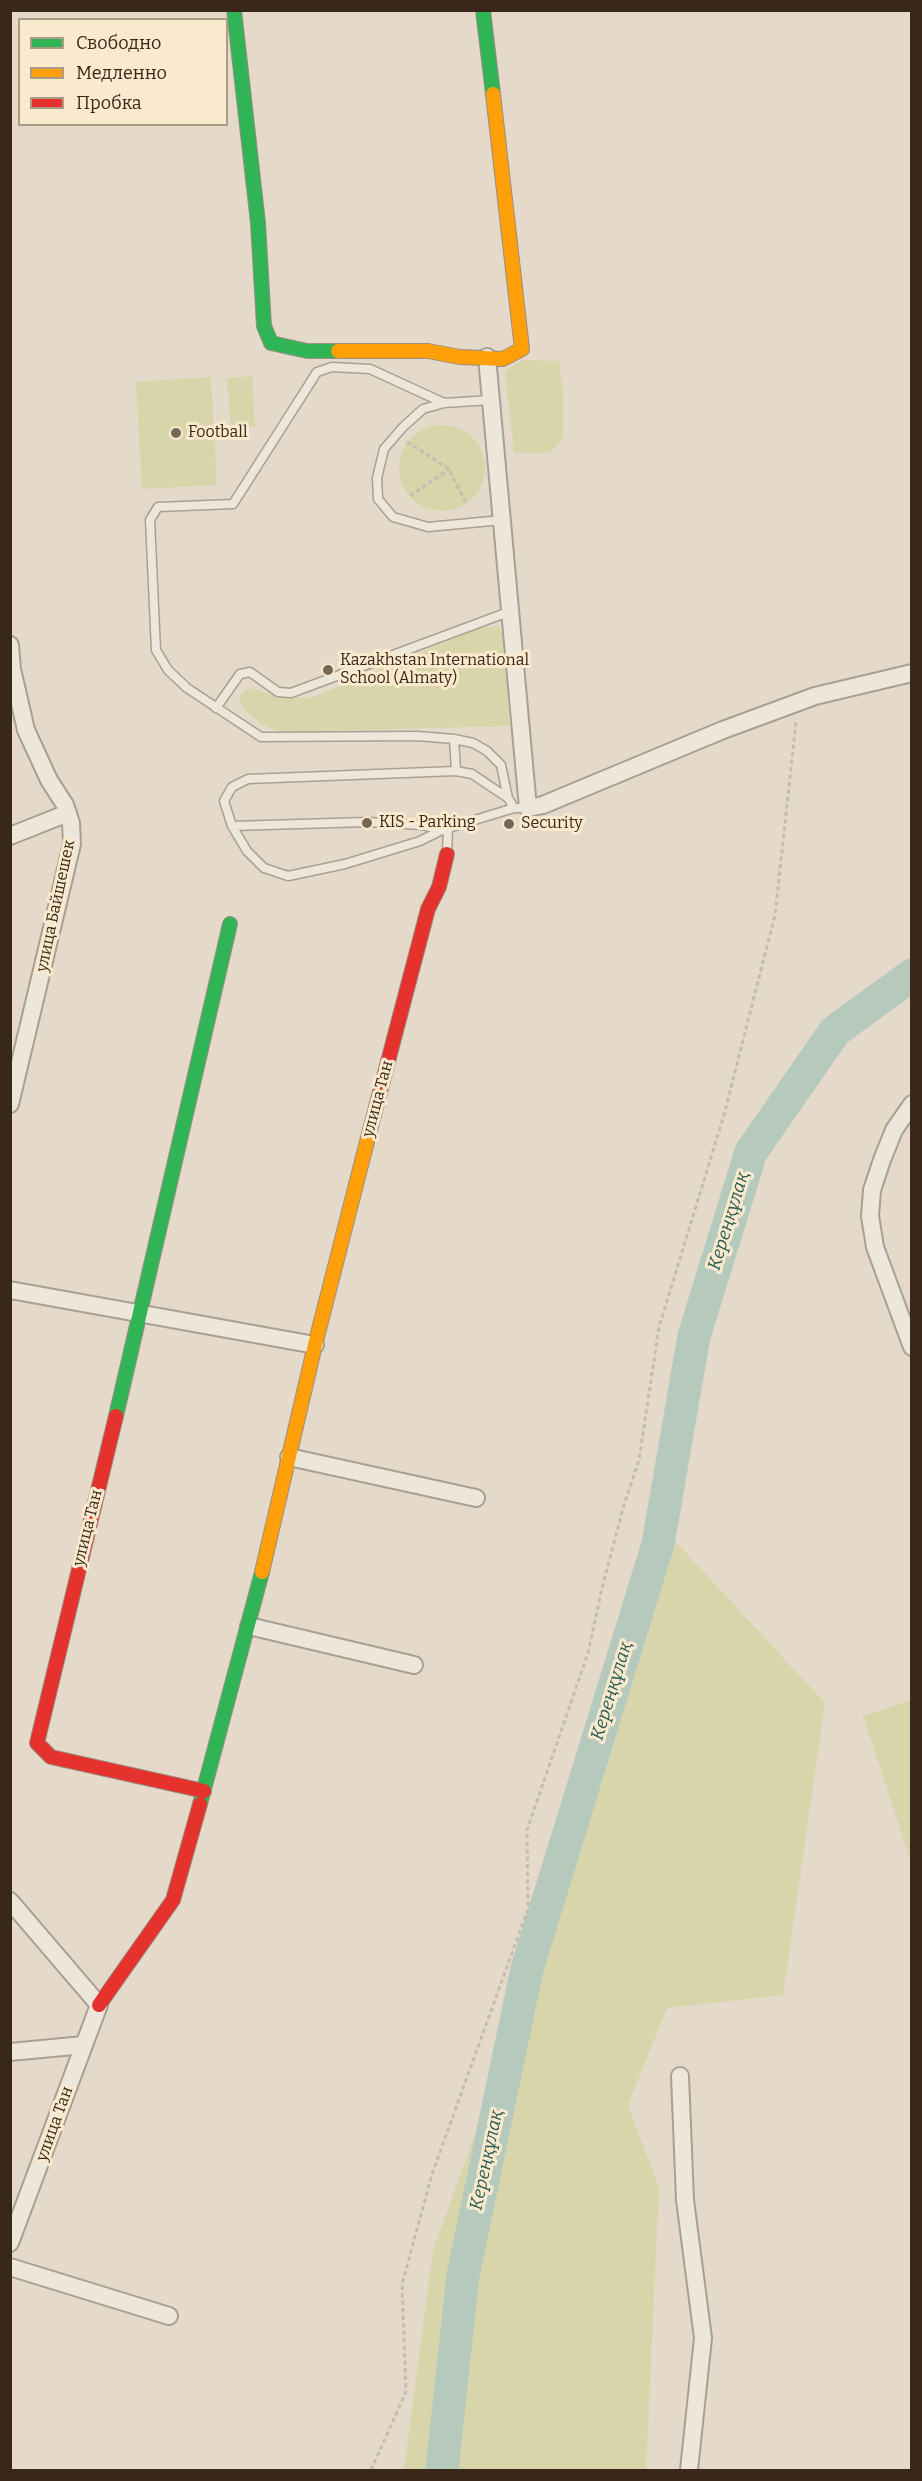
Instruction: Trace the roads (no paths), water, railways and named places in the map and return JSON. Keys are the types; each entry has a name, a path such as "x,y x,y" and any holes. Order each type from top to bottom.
{"street":[{"path":"234,10 258,222 264,326 272,343 307,351 428,351 460,357 503,359 522,349 483,10"},
{"path":"487,357 511,611 521,808 543,805 723,729 815,696 912,673"},
{"name":"улица Байшешек","path":"10,645 12,669 26,730 49,780 65,805 71,823 72,844 10,1104"},
{"path":"10,836 68,813"},
{"name":"улица Тан","path":"10,2243 99,2005 172,1900 249,1626 315,1346 425,920 440,887 447,854"},
{"name":"улица Тан","path":"204,1791 51,1757 37,1743 141,1312 230,924"},
{"path":"912,1104 894,1130 882,1160 872,1190 870,1216 875,1247 912,1347"},
{"path":"10,1290 141,1312 315,1346"},
{"path":"289,1457 476,1498"},
{"path":"249,1626 414,1665"},
{"path":"10,1901 99,2005"},
{"path":"10,2052 84,2045"},
{"path":"680,2076 685,2199 703,2338 689,2470"},
{"path":"10,2266 169,2316"}],"lane":[{"path":"444,403 370,369 348,366 325,369 317,372 234,504 158,507 150,520 156,650 168,670 187,688 261,737 417,736 473,743 487,751 501,765 508,798"},
{"path":"490,400 444,403 423,409 384,449 377,478 378,499 393,517 428,527 502,520"},
{"path":"216,708 240,674 250,672 278,692 291,693 511,611"},
{"path":"454,739 456,771"},
{"path":"456,771 472,774 521,808 445,829 420,841 345,864 288,876 264,868 247,851 232,826 224,801 232,787 248,779 456,771"},
{"path":"232,826 368,822 422,825 445,829"},
{"path":"445,829 447,854"}],"waterway":[{"name":"Кереңқұлақ","path":"442,2470 463,2275 527,1969 658,1544 694,1336 751,1152 835,1031 912,975"}],"place":[{"name":"Football","path":"176,433"},
{"name":"Kazakhstan International School (Almaty)","path":"328,670"},
{"name":"KIS - Parking","path":"367,823"},
{"name":"Security","path":"509,824"}]}
